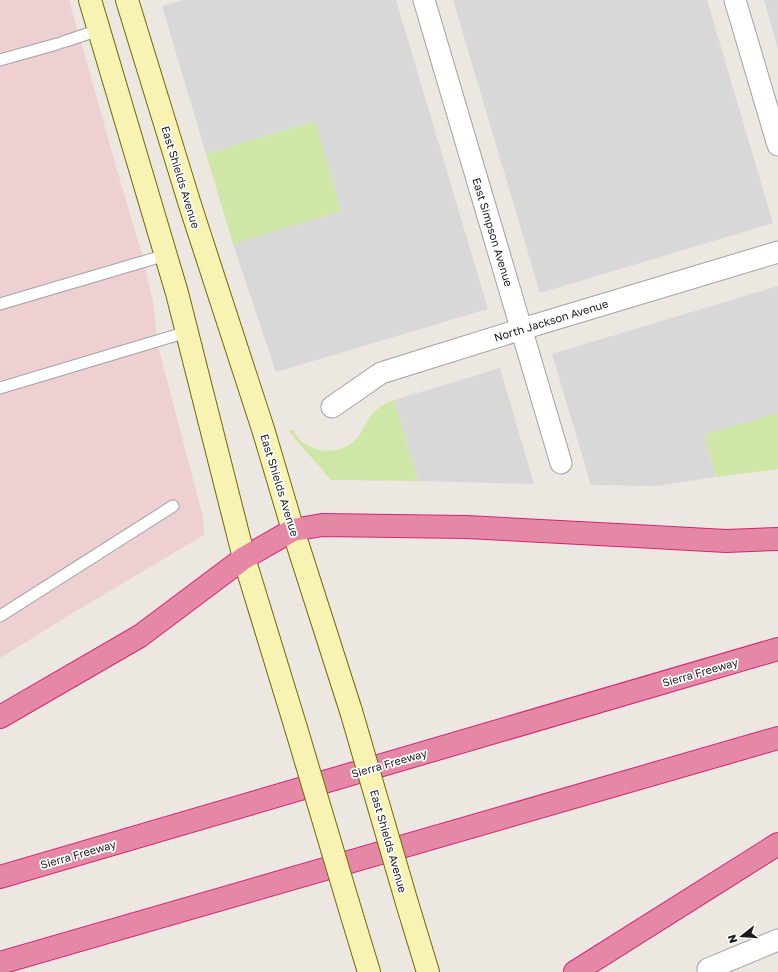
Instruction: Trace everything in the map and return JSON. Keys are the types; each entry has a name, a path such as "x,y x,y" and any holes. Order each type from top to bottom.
{"highway":[{"path":"0,717 140,636 244,558 293,530 322,525 466,527 726,541 778,539"},
{"name":"Sierra Freeway","path":"0,877 778,649"},
{"path":"0,963 778,738"},
{"path":"575,972 778,844"}],"main road":[{"path":"90,0 177,293 244,558 369,972"},
{"name":"East Shields Avenue","path":"128,0 191,208 263,429 293,530 351,711 428,972"}],"street":[{"name":"East Simpson Avenue","path":"424,0 561,463"},
{"path":"735,0 778,145"},
{"name":"North Jackson Avenue","path":"332,407 381,373 778,252"},
{"path":"707,971 778,940"}],"lane":[{"path":"0,60 99,30"},
{"path":"0,304 166,254"},
{"path":"0,388 187,332"},
{"path":"0,616 173,506"}],"shaded area":[{"path":"0,0 69,0 143,258 153,302 158,346 203,517 204,535 0,658"},
{"path":"183,0 396,0 488,309 276,372 233,244 341,211 314,121 206,154 162,6"},
{"path":"453,0 707,0 773,223 540,293"},
{"path":"764,0 778,0 778,49"},
{"path":"778,286 778,413 704,435 716,477 656,486 591,485 552,354"},
{"path":"500,368 534,484 418,481 394,400"}],"green space":[{"path":"315,121 341,211 233,244 206,154"},
{"path":"394,400 418,481 331,480 289,431 293,430 298,438 305,444 320,450 333,451 345,447 356,439 374,412 383,405"},
{"path":"778,413 778,469 716,477 704,435"}]}
